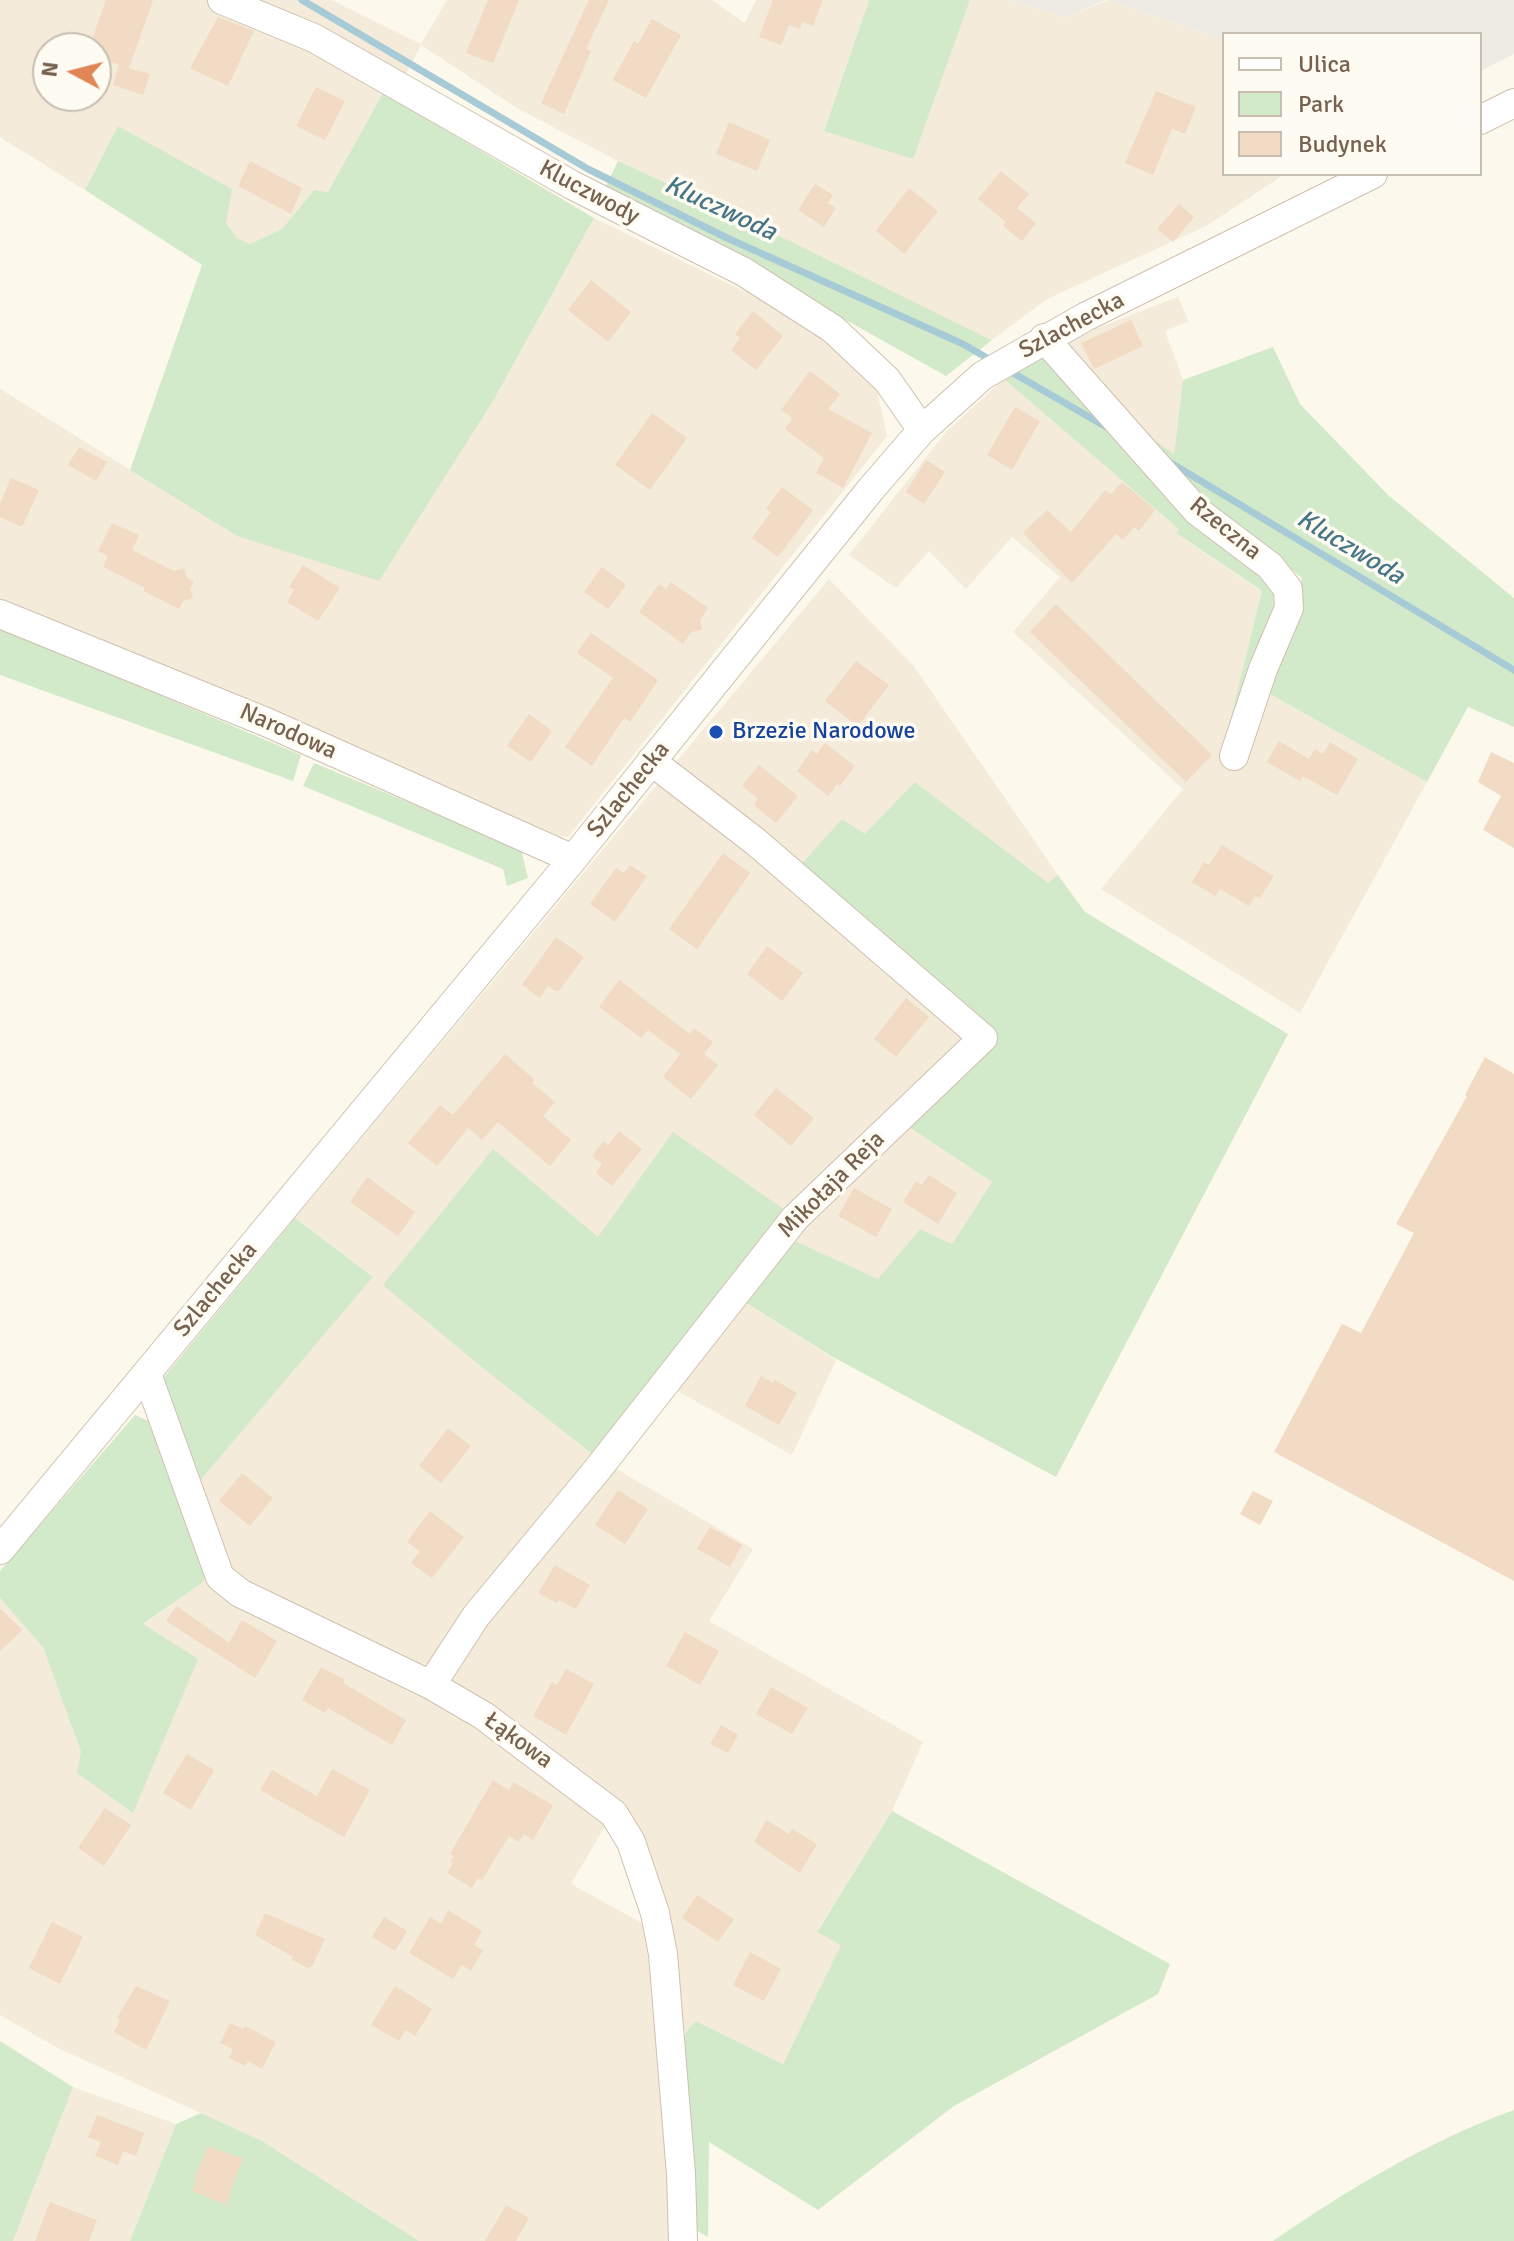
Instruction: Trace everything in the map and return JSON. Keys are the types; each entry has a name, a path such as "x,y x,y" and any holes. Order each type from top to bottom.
{"street":[{"name":"Kluczwody","path":"222,0 314,38 572,185 744,272 833,329 887,380 922,430"},
{"path":"1482,119 1514,103"},
{"name":"Szlachecka","path":"0,1550 573,859 922,430 982,376 1037,343 1369,176"},
{"name":"Rzeczna","path":"1037,343 1197,511 1270,566 1288,589 1289,608 1263,669 1234,756"},
{"name":"Narodowa","path":"0,614 266,722 573,859"},
{"name":"Mikołaja Reja","path":"431,1685 476,1616 597,1470 795,1218 983,1038 756,842 651,761"},
{"name":"Łąkowa","path":"147,1374 220,1577 240,1593 431,1685 484,1716 614,1814 631,1842 655,1913 663,1954 680,2159 683,2241"}],"shaded area":[{"path":"0,0 331,0 421,44 447,0 712,0 745,23 756,0 869,0 824,130 913,158 970,0 1008,0 1066,17 1108,0 1222,39 1222,176 1282,176 1206,226 1047,299 992,340 747,220 618,161 517,108 421,45 394,97 383,93 328,192 314,190 282,229 250,244 237,238 226,223 118,126 85,190 0,137"},
{"path":"1008,0 1105,0 1066,17"},
{"path":"1108,0 1514,0 1514,54 1482,70 1482,32 1222,32 1222,39"},
{"path":"594,218 822,329 874,378 887,436 568,837 550,835 0,599 0,389 237,536 496,396"},
{"path":"1178,297 1188,321 1165,331 1183,380 1174,454 1138,428 1056,344"},
{"path":"1004,379 1180,529 1177,534 1262,592 1222,753 1266,692 1427,782 1300,1013 1101,889 1183,789 1013,632 1060,577 1012,537 966,589 929,551 896,588 849,555 946,432"},
{"path":"829,579 913,665 1058,875 1048,884 915,782 979,1030 785,1210 598,1237 384,1284 484,1369 596,1457 753,1549 709,1621 923,1742 892,1811 817,1931 842,1944 783,2064 697,2021 686,2032 658,2017 674,2241 419,2241 262,2141 58,2048 0,2015 0,1598 43,1646 81,1752 143,1625 202,1583 199,1482 373,1277 295,1218","holes":["608,1821 649,1927 571,1884"]},
{"path":"906,1125 992,1182 952,1244 920,1229 878,1280 788,1238"},
{"path":"743,1301 836,1360 792,1455 676,1390"},
{"path":"73,2087 176,2124 130,2241 13,2241"}],"green space":[{"path":"869,0 970,0 913,159 824,131"},
{"path":"383,93 594,218 496,396 379,581 237,536 130,470 202,265 85,190 118,126 232,189 226,223 237,238 250,244 282,229 314,190 328,192"},
{"path":"618,161 747,220 992,340 946,376 606,186"},
{"path":"1273,347 1300,404 1388,495 1514,598 1514,727 1468,707 1427,782 1266,692 1302,578 1187,487 1138,428 1174,454 1183,380"},
{"path":"1046,355 1273,583 1274,616 1222,753 1262,591 1176,533 1179,529 1004,379"},
{"path":"0,627 301,755 293,781 0,675"},
{"path":"314,763 521,849 528,878 507,886 503,869 303,786"},
{"path":"915,782 1048,883 1058,875 1085,912 1288,1034 1056,1477 831,1356 743,1301 788,1238 878,1279 920,1229 952,1244 992,1182 906,1125 989,1040 798,868 842,819 865,834"},
{"path":"673,1132 785,1210 596,1457 383,1285 493,1149 598,1237"},
{"path":"295,1218 373,1277 199,1482 160,1382"},
{"path":"135,1415 155,1424 207,1575 202,1583 143,1624 198,1659 133,1813 77,1773 81,1752 43,1647 0,1598 0,1571"},
{"path":"892,1811 1170,1964 1158,1994 954,2106 818,2210 709,2142 708,2237 690,2227 681,2043 696,2021 783,2064 841,1945 817,1932"},
{"path":"0,2041 73,2087 13,2241 0,2241"},
{"path":"1514,2110 1514,2241 1273,2241 1330,2203 1420,2151"},
{"path":"201,2113 262,2141 419,2241 130,2241 176,2124"}],"building":[{"path":"106,0 153,0 129,68 150,74 143,95 113,85 119,65 112,62 112,32 95,32"},
{"path":"488,0 519,0 493,63 466,53"},
{"path":"589,0 609,0 586,49 591,51 564,114 541,103"},
{"path":"773,0 823,0 813,26 802,22 800,29 789,25 781,45 759,37"},
{"path":"218,17 254,31 228,86 190,68"},
{"path":"652,19 681,35 646,98 613,80 634,41 638,44"},
{"path":"316,87 345,101 325,140 296,126"},
{"path":"1156,91 1196,107 1185,134 1172,129 1153,175 1125,163"},
{"path":"729,122 770,140 757,171 716,154"},
{"path":"250,161 302,188 291,214 238,186"},
{"path":"1001,171 1029,194 1017,208 1036,223 1022,241 1003,226 1006,222 978,199"},
{"path":"815,184 833,195 828,203 836,208 824,227 798,210"},
{"path":"909,188 938,211 904,254 876,231"},
{"path":"1179,204 1194,217 1173,242 1157,229"},
{"path":"591,280 631,312 608,342 568,310"},
{"path":"753,311 783,336 756,370 731,350 740,338 735,334"},
{"path":"1131,320 1143,346 1094,369 1081,343"},
{"path":"810,371 840,394 828,409 872,433 843,488 816,473 824,458 785,429 793,418 781,410"},
{"path":"1015,407 1040,421 1012,470 987,455"},
{"path":"652,413 687,438 650,490 615,465"},
{"path":"79,447 107,462 96,481 68,465"},
{"path":"926,460 945,472 924,504 906,492"},
{"path":"11,478 39,490 22,527 0,517 0,504"},
{"path":"1122,482 1155,510 1139,531 1134,527 1123,540 1116,534 1072,583 1023,533 1047,510 1071,532 1105,490 1111,494"},
{"path":"782,487 813,510 778,557 752,538 771,512 766,509"},
{"path":"112,523 139,535 132,550 174,571 184,568 187,578 194,581 190,589 193,598 183,601 179,609 103,567 108,556 98,551"},
{"path":"303,565 340,588 318,621 287,602 294,590 289,587"},
{"path":"602,567 626,585 608,609 584,592"},
{"path":"671,582 708,608 700,620 702,630 691,632 683,644 639,612 659,584 666,589"},
{"path":"1056,604 1212,755 1186,782 1030,632"},
{"path":"591,633 658,680 630,722 624,718 592,766 565,747 613,678 577,653"},
{"path":"856,661 889,685 858,726 825,701"},
{"path":"529,714 552,731 531,762 507,746"},
{"path":"1279,741 1309,759 1315,749 1323,754 1330,742 1358,759 1337,795 1303,776 1300,781 1267,762"},
{"path":"825,743 855,766 828,796 797,771 812,750 817,754"},
{"path":"1491,752 1514,763 1514,848 1483,830 1501,796 1478,782"},
{"path":"759,765 798,796 776,823 754,805 758,799 742,786"},
{"path":"1222,845 1274,876 1260,898 1255,896 1249,906 1220,889 1215,896 1192,882 1204,862 1209,865"},
{"path":"723,853 750,873 697,949 669,929"},
{"path":"630,865 647,876 615,922 590,904 616,868 624,873"},
{"path":"556,937 584,957 558,992 548,986 540,998 522,985"},
{"path":"767,946 803,973 782,1001 747,974"},
{"path":"619,980 690,1034 694,1028 713,1042 704,1054 718,1065 691,1099 663,1077 680,1054 648,1030 641,1038 599,1007"},
{"path":"906,998 929,1017 896,1057 874,1039"},
{"path":"505,1054 555,1102 543,1116 571,1140 550,1166 498,1122 482,1140 468,1128 437,1166 408,1143 440,1105 453,1115"},
{"path":"1485,1057 1514,1074 1514,1581 1274,1452 1342,1324 1361,1333 1414,1233 1396,1224 1467,1096"},
{"path":"776,1088 814,1118 791,1146 754,1115"},
{"path":"619,1131 642,1149 612,1186 596,1173 602,1164 592,1156 604,1141 608,1145"},
{"path":"929,1175 957,1193 938,1224 903,1202 916,1181 922,1185"},
{"path":"367,1177 415,1212 398,1236 350,1202"},
{"path":"854,1188 892,1209 876,1237 838,1216"},
{"path":"761,1376 797,1393 779,1425 745,1406"},
{"path":"448,1428 471,1446 441,1483 419,1466"},
{"path":"242,1473 273,1498 250,1526 219,1501"},
{"path":"618,1490 648,1509 625,1544 595,1525"},
{"path":"1253,1491 1273,1501 1260,1525 1240,1514"},
{"path":"430,1511 464,1537 432,1578 411,1563 420,1551 407,1542"},
{"path":"710,1527 742,1545 730,1567 697,1549"},
{"path":"555,1565 590,1585 576,1609 538,1593"},
{"path":"177,1606 229,1643 242,1620 277,1641 255,1678 166,1621"},
{"path":"0,1608 22,1630 0,1651"},
{"path":"685,1632 719,1651 700,1685 666,1666"},
{"path":"321,1667 406,1720 392,1745 328,1708 325,1713 302,1700"},
{"path":"566,1669 594,1684 566,1735 533,1716 552,1682 557,1685"},
{"path":"771,1687 808,1708 792,1734 756,1714"},
{"path":"721,1725 738,1735 728,1753 710,1744"},
{"path":"187,1754 214,1770 191,1810 163,1793"},
{"path":"332,1769 370,1790 344,1837 260,1790 272,1770 317,1796"},
{"path":"493,1780 509,1790 513,1782 553,1805 533,1840 524,1834 519,1842 509,1836 482,1880 478,1878 472,1888 447,1873 453,1863 450,1861 454,1856 450,1854"},
{"path":"105,1808 131,1825 104,1866 78,1848"},
{"path":"766,1820 789,1834 792,1829 817,1844 800,1873 754,1842"},
{"path":"697,1895 734,1919 718,1942 682,1918"},
{"path":"448,1910 482,1931 474,1945 483,1950 471,1971 462,1965 453,1979 409,1953 430,1917 441,1924"},
{"path":"265,1913 325,1939 312,1966 308,1968 292,1960 293,1957 255,1935"},
{"path":"384,1917 407,1931 395,1951 372,1937"},
{"path":"52,1922 83,1937 60,1984 29,1968"},
{"path":"750,1952 781,1969 764,2001 733,1985"},
{"path":"136,1986 170,2001 146,2050 114,2032 120,2020 117,2018"},
{"path":"395,1986 432,2009 415,2036 405,2030 399,2041 371,2025"},
{"path":"230,2023 243,2029 245,2026 276,2042 262,2069 248,2061 245,2066 229,2058 233,2049 220,2043"},
{"path":"97,2115 144,2133 136,2156 123,2151 118,2165 95,2156 101,2142 88,2137"},
{"path":"208,2147 243,2158 226,2205 192,2191 197,2178 194,2178"},
{"path":"50,2202 97,2220 89,2241 35,2241"},
{"path":"506,2205 529,2218 516,2241 485,2241"}],"waterway":[{"name":"Kluczwoda","path":"302,0 588,169 727,238 963,344 994,362"},
{"name":"Kluczwoda","path":"1008,370 1108,428"},
{"name":"Kluczwoda","path":"1171,463 1514,670"}],"place":[{"name":"Brzezie Narodowe","path":"716,732"}]}
